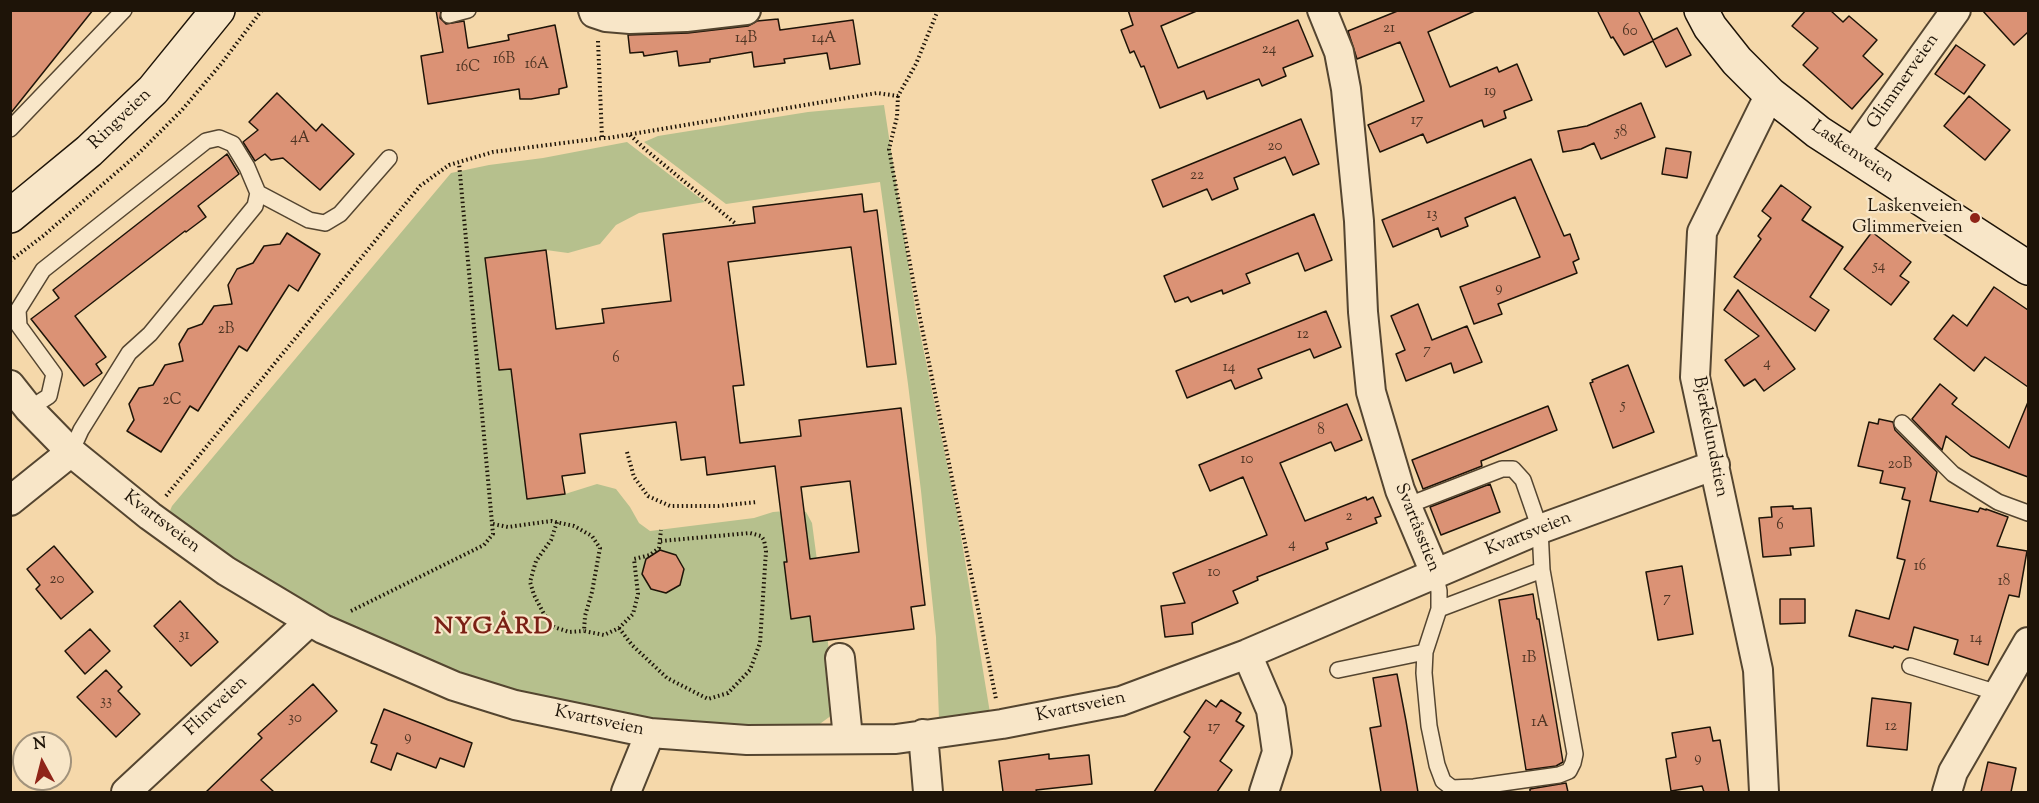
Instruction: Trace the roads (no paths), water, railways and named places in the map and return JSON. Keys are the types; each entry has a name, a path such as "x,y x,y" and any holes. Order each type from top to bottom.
{"street":[{"name":"Ringveien","path":"10,216 89,150 153,90 218,10"},
{"path":"594,12 606,17 630,19 686,17 746,10"},
{"name":"Svartåsstien","path":"1322,10 1340,52 1346,89 1359,221 1363,312 1371,392 1400,490 1435,573"},
{"name":"Laskenveien","path":"1701,10 1710,27 1737,61 1770,94 1818,132 2028,268"},
{"name":"Glimmerveien","path":"1853,154 1956,10"},
{"name":"Bjerkelundstien","path":"1764,792 1758,670 1695,377 1702,232 1770,94"},
{"name":"Kvartsveien","path":"10,385 29,409 71,452 150,516 226,571 316,625 454,686 515,705 650,733 747,741 896,739 1002,724 1121,701 1247,654 1540,529 1715,465"},
{"path":"10,501 71,452"},
{"name":"Flintveien","path":"126,792 316,625"},
{"path":"1947,792 1953,772 2028,642"},
{"path":"1247,654 1271,710 1277,752 1264,792"},
{"path":"840,658 848,738"},
{"path":"626,792 650,733"},
{"path":"923,734 928,792"}],"lane":[{"path":"10,129 124,10"},
{"path":"449,15 468,10"},
{"path":"29,409 49,396 54,374 19,326 18,310 43,270 206,141 219,138 234,144 258,193 255,206 150,334 129,353 81,430 71,452"},
{"path":"258,193 309,220 325,223 340,214 389,158"},
{"path":"1902,423 1953,474 1998,502 2028,513"},
{"name":"Svartåsstien","path":"1406,506 1502,469 1513,469 1523,480 1540,529 1542,570 1575,754 1569,771 1559,775 1474,787 1452,788 1443,782 1429,726 1424,673 1425,652 1439,609 1439,591 1435,573"},
{"path":"1439,609 1542,570"},
{"path":"1338,670 1425,652"},
{"path":"1910,666 1998,693"}],"place":[{"name":"Laskenveien Glimmerveien","path":"1975,218"}],"district":[{"name":"NYGÅRD","path":"494,629"}]}
